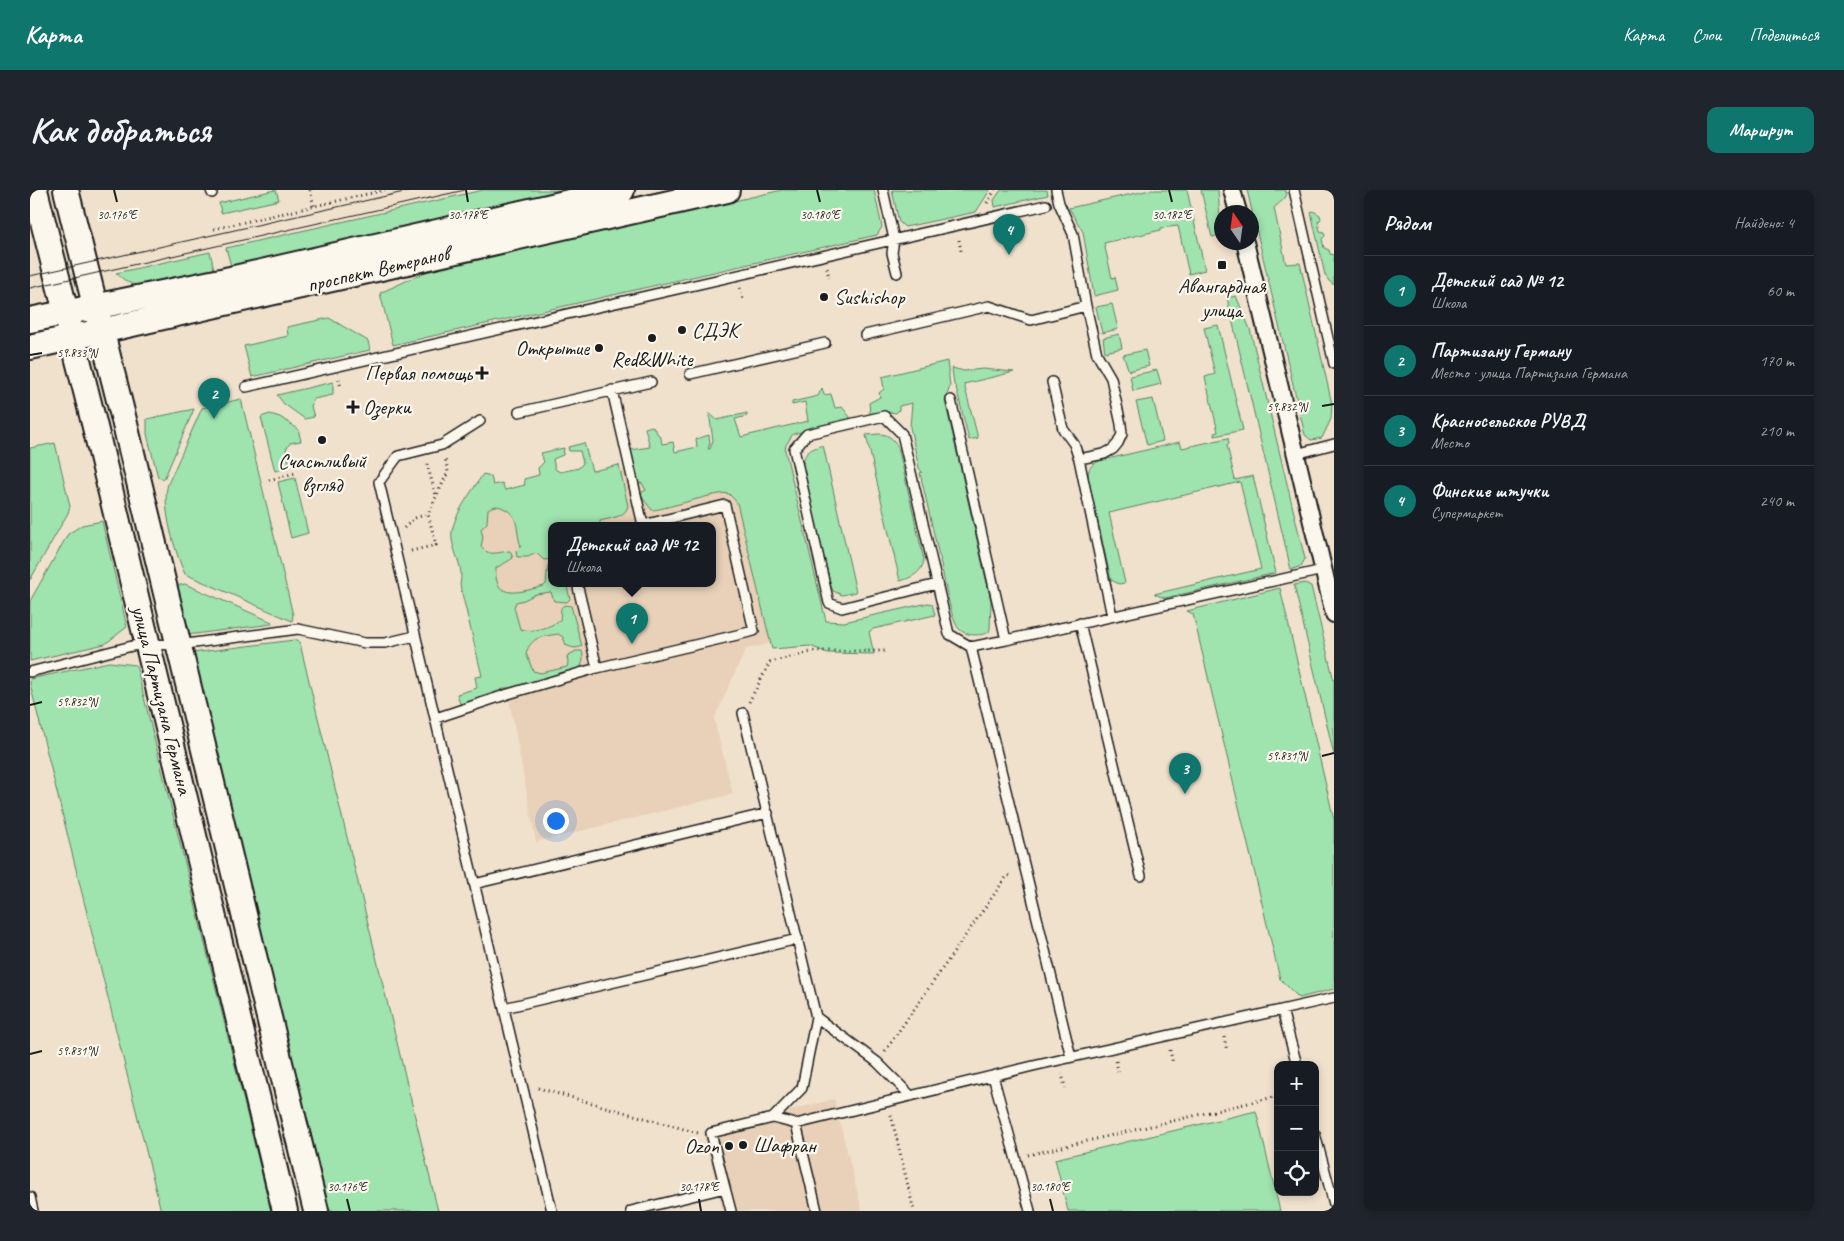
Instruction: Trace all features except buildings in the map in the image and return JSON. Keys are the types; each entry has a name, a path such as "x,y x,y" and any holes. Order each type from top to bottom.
{"main road":[{"name":"улица Партизана Германа","path":"35,190 148,644 285,1211"},
{"name":"улица Партизана Германа","path":"66,190 179,645 316,1211"},
{"name":"проспект Ветеранов","path":"30,320 226,280 622,190"},
{"name":"проспект Ветеранов","path":"30,347 727,190"}],"street":[{"path":"1232,190 1236,205"},
{"path":"1247,250 1334,614"}],"lane":[{"path":"883,190 894,239 892,254 896,273"},
{"path":"1056,190 1059,203 1074,234 1086,306 1097,354 1111,378 1122,424 1122,434 1118,443 1112,449 1104,454 1079,459"},
{"path":"1294,190 1334,364"},
{"path":"246,387 1046,206"},
{"path":"865,335 907,320 989,306 1031,320 1086,306"},
{"path":"690,374 825,343"},
{"path":"519,412 651,382"},
{"path":"1052,382 1063,429 1074,444 1079,459 1112,616"},
{"path":"612,390 641,522"},
{"path":"951,400 1006,640"},
{"path":"937,584 842,608 829,602 794,449 807,434 884,416 902,434 949,634 970,647 1323,570"},
{"path":"480,421 442,445 398,456 379,482 552,1211"},
{"path":"1296,454 1334,444"},
{"path":"436,718 596,668 754,631 725,505 654,522"},
{"path":"578,587 596,668"},
{"path":"1080,623 1141,876"},
{"path":"30,672 132,646 148,644 179,645 298,630 365,643 385,643 415,636"},
{"path":"970,647 1071,1057"},
{"path":"743,714 816,1017 802,1088 773,1118"},
{"path":"474,884 768,812"},
{"path":"504,1008 798,939"},
{"path":"731,1211 711,1133 773,1118 796,1124 1071,1057 1334,998"},
{"path":"1282,1010 1296,1061"},
{"path":"816,1017 877,1062 912,1096"},
{"path":"993,1076 1030,1211"},
{"path":"796,1124 817,1211"},
{"path":"1319,1149 1334,1204"},
{"path":"631,1211 725,1188"},
{"path":"30,1197 32,1209"}],"path":[{"path":"310,190 314,206"},
{"path":"214,230 385,190"},
{"path":"395,555 436,545 428,514 448,472 442,445"},
{"path":"423,450 436,497"},
{"path":"268,480 295,473"},
{"path":"392,538 415,518 428,514"},
{"path":"743,714 770,662 814,651 885,651"},
{"path":"877,1062 1007,876 1024,871"},
{"path":"521,1083 699,1133 711,1133"},
{"path":"1015,1158 1274,1097"},
{"path":"887,1102 914,1211"}],"shaded area":[{"path":"742,443 791,639 746,649 714,719 733,794 536,842 508,694 461,507"},
{"path":"834,1099 862,1211 723,1211 703,1132"}],"green space":[{"path":"276,190 279,200 221,213 219,203"},
{"path":"483,190 565,190 231,266 226,248"},
{"path":"782,190 874,190 882,227 877,235 393,345 380,293 428,271"},
{"path":"892,190 990,190 976,212 905,227 899,222"},
{"path":"1001,190 1047,190 1048,195 995,207 994,200"},
{"path":"1150,190 1187,190 1205,270 1189,274 1178,226 1161,228 1161,230 1104,243 1112,278 1115,277 1118,290 1094,296 1083,232 1069,208"},
{"path":"1201,190 1218,190 1219,205 1214,205 1214,237 1212,237"},
{"path":"1247,190 1285,190 1287,194 1274,208 1286,264 1300,263 1332,404 1331,419 1322,438 1311,440 1305,435 1259,241 1259,205 1251,205"},
{"path":"1313,211 1320,215 1321,219 1318,222 1320,231 1324,232 1325,236 1322,239 1324,248 1334,255 1334,285 1325,275 1311,212"},
{"path":"210,252 214,269 163,282 136,285 128,282 116,273"},
{"path":"1236,296 1250,329 1305,559 1301,566 1291,570 1227,298"},
{"path":"1112,304 1118,329 1102,333 1096,307"},
{"path":"329,318 368,341 370,350 252,377 244,346 288,336 287,327"},
{"path":"1218,325 1243,430 1215,436 1214,433 1218,432 1205,377 1215,374 1204,328"},
{"path":"1119,334 1122,348 1105,352 1103,338"},
{"path":"1145,350 1149,366 1129,371 1123,355"},
{"path":"947,361 950,386 945,401 991,601 990,629 989,632 981,635 963,632 954,620 920,473 922,472 919,468 910,427 912,403 899,406 899,410 896,413 870,414 869,403 880,397 879,393 884,389 882,377"},
{"path":"952,368 964,371 983,369 1014,372 964,384 978,438 969,440 954,385"},
{"path":"1157,370 1161,384 1133,391 1130,376"},
{"path":"333,382 333,395 314,399 311,406 314,417 305,419 284,404 277,395"},
{"path":"822,388 824,395 831,394 835,408 842,407 850,417 850,420 793,434 785,450 826,621 844,622 928,603 932,604 935,615 873,629 869,632 874,654 828,653 810,646 772,649 737,503 729,494 724,493 652,510 641,493 646,490 642,483 637,485 631,463 630,450 650,447 645,428 652,426 661,438 662,444 673,442 675,452 697,447 696,439 709,435 710,443 708,449 710,449 713,440 709,413 717,420 747,413 747,416 735,419 741,437 808,421 805,402 792,405 792,402 818,396"},
{"path":"241,399 293,615 292,621 185,574 170,529 166,504 168,484 202,408"},
{"path":"1153,399 1163,441 1147,445 1136,402"},
{"path":"194,409 164,479 158,477 147,434 147,419"},
{"path":"270,414 280,417 298,429 301,441 290,443 286,449 290,465 288,468 275,471 261,417"},
{"path":"879,434 889,437 898,447 924,560 918,572 900,581 866,435"},
{"path":"1228,438 1229,443 1227,445 1235,480 1253,476 1276,573 1165,598 1154,594 1261,569 1240,482 1109,513 1125,583 1119,584 1111,580 1088,478 1089,470 1093,464 1180,442 1182,448"},
{"path":"55,443 70,506 68,513 30,580 30,448"},
{"path":"584,443 592,471 619,465 628,506 624,513 600,522 548,522 548,560 544,560 536,553 528,557 517,557 516,551 521,546 513,515 499,506 495,506 488,509 487,523 481,529 483,537 481,547 491,553 510,551 513,558 496,568 496,579 499,586 504,590 519,592 544,586 546,584 548,565 548,587 567,587 570,599 567,602 554,601 551,592 536,594 516,602 514,607 520,629 530,630 541,629 556,623 560,620 562,607 571,606 582,646 574,648 566,645 563,637 558,634 538,638 531,643 526,653 533,671 541,673 567,667 567,656 576,651 582,651 583,659 581,666 578,671 504,688 497,694 463,706 460,704 457,694 477,688 475,677 482,676 460,585 460,567 452,540 454,523 483,474 491,476 493,485 502,483 505,490 525,485 524,479 539,475 538,468 544,462 541,453 564,448 563,455 553,459 555,469 560,472 579,468 583,463 580,451 569,451 568,447"},
{"path":"823,445 856,592 842,595 833,591 831,586 803,469 805,455 814,448"},
{"path":"295,478 308,533 291,538 278,482"},
{"path":"102,521 127,627 105,644 30,661 30,601 68,534 82,525"},
{"path":"1305,583 1311,586 1334,681 1334,755 1294,585"},
{"path":"185,584 272,622 272,624 187,635 175,586"},
{"path":"1280,588 1334,820 1334,989 1299,998 1280,979 1193,614 1187,611"},
{"path":"298,640 300,644 438,1211 330,1211 192,653"},
{"path":"109,662 136,665 271,1211 161,1211 30,684 30,679"},
{"path":"1256,1111 1274,1186 1274,1196 1276,1196 1280,1211 1068,1211 1055,1159"}],"tram line":[{"path":"30,276 413,190"},
{"path":"30,288 465,190"}],"place":[{"name":"Финские штучки","path":"1009,255"},
{"name":"Авангардная улица","path":"1222,265"},
{"name":"Sushishop","path":"824,297"},
{"name":"СДЭК","path":"682,330"},
{"name":"Red&White","path":"652,338"},
{"name":"Открытие","path":"599,348"},
{"name":"Первая помощь","path":"482,373"},
{"name":"Озерки","path":"353,407"},
{"name":"Партизану Герману","path":"214,419"},
{"name":"Счастливый взгляд","path":"322,440"},
{"name":"Детский сад № 12","path":"632,644"},
{"name":"Красносельское РУВД","path":"1185,794"},
{"name":"Шафран","path":"743,1145"},
{"name":"Ozon","path":"729,1146"}]}
